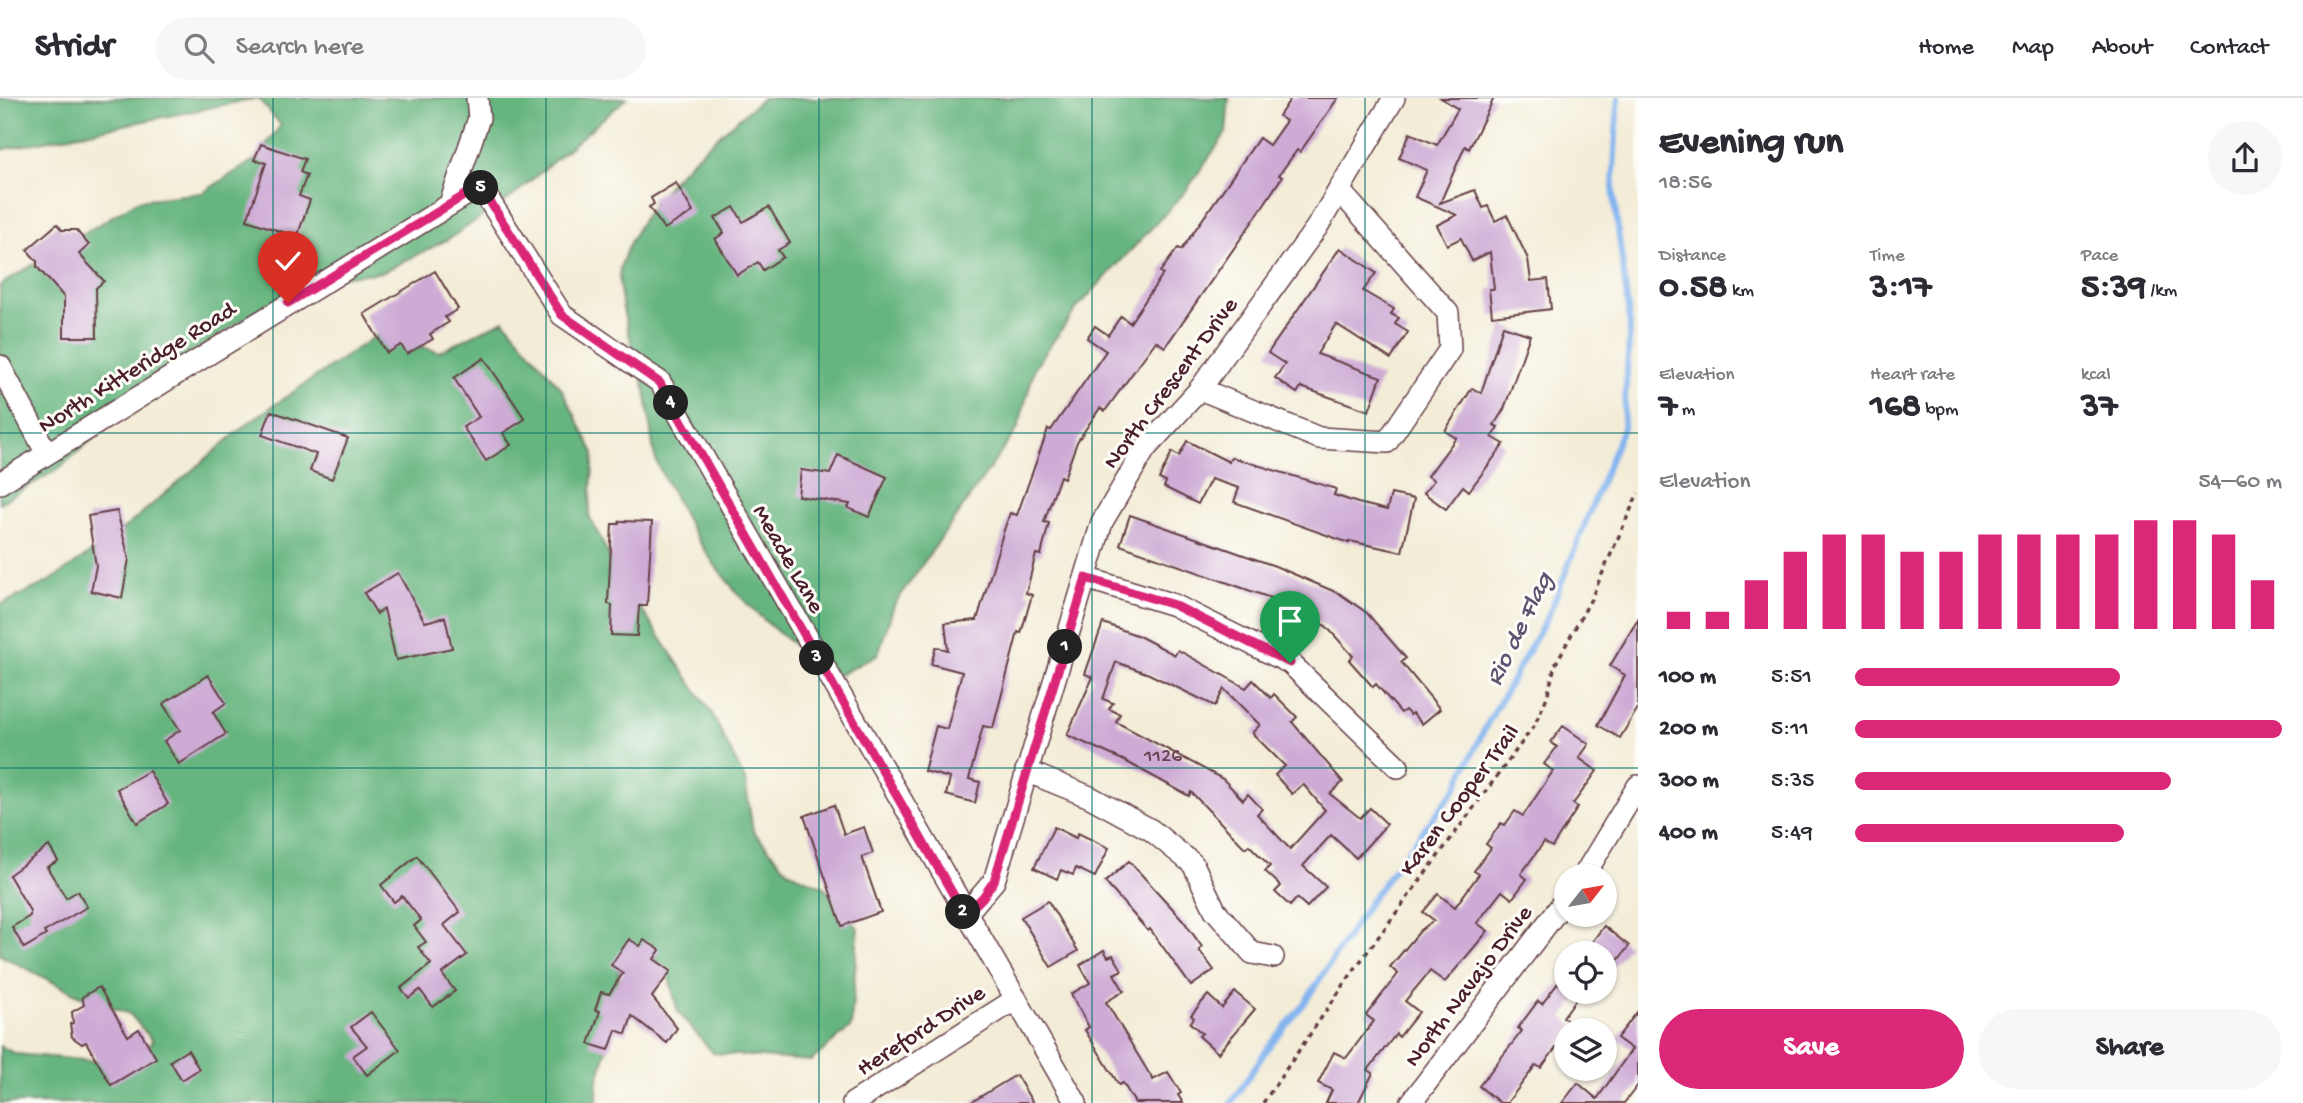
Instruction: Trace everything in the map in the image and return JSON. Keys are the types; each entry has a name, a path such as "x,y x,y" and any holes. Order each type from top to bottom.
{"street":[{"path":"450,204 480,118 477,98"},
{"name":"North Crescent Drive","path":"965,915 994,881 1102,522 1145,449 1200,388 1317,227 1394,98"},
{"name":"North Kitteridge Road","path":"0,483 46,452 480,186"},
{"name":"Meade Lane","path":"480,186 562,315 660,383 1076,1103"},
{"path":"1200,388 1319,438 1387,442 1450,349 1448,313 1339,190"},
{"path":"0,366 46,452"},
{"path":"1086,578 1174,605 1290,663 1398,767"},
{"path":"1026,771 1090,797 1151,830 1193,864 1215,910 1252,953 1273,957"},
{"path":"1591,864 1638,786"},
{"name":"North Navajo Drive","path":"1411,1103 1554,915"},
{"name":"Hereford Drive","path":"853,1103 1016,999"}],"path":[{"name":"Karen Cooper Trail","path":"1263,1103 1354,970 1534,726 1547,697 1556,665 1591,599 1638,493"}],"green space":[{"path":"0,98 258,98 0,150"},
{"path":"258,98 627,98 513,196 447,240 383,272 320,279 256,311 190,355 58,469 0,503 0,285 139,200 202,193 254,160 281,125"},
{"path":"763,98 1229,98 1226,133 1185,192 1077,308 1035,367 1018,428 894,605 878,654 839,675 787,640 765,621 725,578 691,529 655,457 645,388 626,322 620,289 621,265 631,239 662,193 700,153"},
{"path":"504,320 561,388 594,453 589,516 622,581 712,714 745,780 753,831 788,871 824,887 858,928 851,1027 811,1061 713,1053 678,1012 668,973 645,947 619,969 615,1019 598,1080 597,1103 0,1103 0,1046 16,1054 127,1064 153,1041 130,1014 82,997 0,955 0,605 50,581 115,536 248,423 378,334 439,352"}],"building":[{"path":"1291,98 1338,98 1300,152 1297,150 1279,175 1282,177 1255,218 1165,347 1156,341 1105,411 1100,408 1077,442 1064,478 1060,476 1044,522 1049,523 1041,555 1036,554 1026,593 1032,595 1021,633 1018,632 993,728 983,726 969,779 980,782 975,803 946,795 950,778 924,771 936,726 947,729 962,672 931,664 936,647 948,650 945,623 977,620 1010,513 1017,515 1048,429 1051,430 1106,351 1087,338 1095,326 1108,335 1121,316 1130,323 1163,274 1160,272 1178,248 1181,250 1259,138 1269,145 1286,121 1279,116"},
{"path":"1441,98 1494,98 1469,149 1465,146 1440,203 1475,190 1483,208 1488,206 1495,221 1507,215 1528,259 1531,281 1548,279 1551,309 1492,316 1489,289 1494,289 1490,252 1472,261 1461,238 1447,245 1437,225 1457,215 1415,197 1427,170 1399,158 1410,133 1437,145 1458,109"},
{"path":"261,144 305,159 300,172 307,175 299,196 310,200 297,237 247,220 266,163 254,160"},
{"path":"676,183 693,212 664,229 649,207 654,204 651,198"},
{"path":"734,207 743,222 769,207 790,243 778,250 783,257 763,270 758,262 737,275 715,239 724,233 715,218"},
{"path":"57,224 62,230 76,230 89,245 79,254 104,281 96,288 97,337 64,337 64,297 37,267 37,261 27,250"},
{"path":"1340,248 1376,273 1363,291 1394,309 1391,314 1399,318 1395,324 1408,332 1391,359 1336,324 1317,354 1381,377 1369,411 1301,387 1297,393 1275,378 1285,364 1268,353"},
{"path":"435,271 458,309 445,317 449,322 430,334 433,339 407,354 401,345 387,353 364,314"},
{"path":"1503,326 1530,335 1504,409 1494,425 1498,427 1492,437 1504,444 1469,491 1463,486 1446,509 1424,493 1434,480 1428,476 1456,438 1445,431 1472,388 1481,393"},
{"path":"484,358 525,419 503,433 511,445 486,461 463,427 479,417 454,378"},
{"path":"271,411 348,438 332,479 310,471 316,454 262,435"},
{"path":"1187,441 1229,462 1231,457 1336,489 1334,495 1358,503 1387,510 1391,494 1414,499 1402,552 1349,543 1234,502 1239,488 1211,479 1198,504 1164,487 1166,482 1159,479 1172,452 1179,456"},
{"path":"838,455 887,477 869,517 848,508 850,504 798,496 801,470 830,474"},
{"path":"117,511 129,559 122,598 91,591 96,566 88,516"},
{"path":"1130,515 1275,566 1340,594 1367,613 1406,658 1401,662 1440,709 1422,724 1412,713 1410,715 1405,710 1401,713 1376,684 1373,687 1349,660 1353,656 1326,626 1268,597 1120,545"},
{"path":"620,521 652,522 647,606 639,606 637,636 611,635 612,605 608,604 612,524 619,524"},
{"path":"398,573 425,622 445,617 452,648 396,660 384,609 377,614 364,593"},
{"path":"1638,619 1638,708 1620,738 1598,725 1625,675 1610,666"},
{"path":"1103,623 1139,636 1175,655 1178,650 1246,688 1253,680 1271,698 1274,694 1297,717 1292,722 1343,782 1330,794 1360,818 1370,808 1387,824 1356,858 1331,835 1303,866 1326,887 1307,907 1297,898 1290,906 1275,892 1281,886 1265,871 1270,866 1249,845 1245,848 1191,792 1189,796 1125,761 1067,735 1093,677 1085,674","holes":["1116,662 1149,674 1215,706 1224,689 1260,725 1252,733 1285,766 1275,775 1292,794 1303,784 1325,810 1290,849 1257,814 1262,809 1248,794 1243,800 1223,779 1116,722 1120,714 1109,709 1113,703 1103,699"]},
{"path":"208,675 226,703 213,712 226,734 179,764 164,741 180,730 163,704"},
{"path":"1563,726 1589,744 1579,758 1597,771 1573,804 1578,807 1552,847 1544,842 1521,874 1527,879 1512,899 1502,891 1477,923 1488,931 1445,982 1430,971 1405,1001 1419,1012 1399,1037 1396,1034 1368,1070 1373,1073 1358,1103 1326,1103 1332,1090 1318,1083 1334,1052 1346,1058 1374,1021 1366,1015 1398,974 1390,967 1420,931 1434,920 1423,912 1438,894 1455,907 1479,874 1474,871 1491,848 1486,844 1501,823 1505,825 1515,811 1523,816 1553,771 1544,764 1557,747 1551,742"},
{"path":"149,771 168,804 137,823 117,789"},
{"path":"834,805 844,834 864,827 873,853 862,857 881,912 842,926 804,816"},
{"path":"1054,827 1076,838 1078,833 1109,848 1095,877 1076,868 1073,875 1061,870 1057,879 1034,868"},
{"path":"49,846 58,861 47,867 66,898 78,891 87,907 44,932 46,935 24,948 12,927 30,916 30,911 9,875"},
{"path":"417,856 460,912 444,925 467,955 442,974 455,991 433,1007 420,990 409,998 401,988 431,964 418,947 426,942 414,926 421,920 402,896 394,902 381,885"},
{"path":"1129,861 1183,920 1202,947 1199,950 1214,970 1191,986 1150,929 1148,931 1105,882"},
{"path":"1048,901 1078,951 1051,967 1021,917"},
{"path":"1602,928 1606,928 1629,946 1617,962 1617,941 1593,941"},
{"path":"629,939 640,946 644,940 660,950 654,959 671,971 652,997 677,1028 667,1043 632,1016 626,1034 616,1030 609,1050 589,1044 600,1011 595,1010 601,992 609,994 623,973 611,965"},
{"path":"1104,950 1108,957 1113,955 1122,970 1114,974 1124,991 1106,1002 1153,1080 1168,1072 1181,1093 1178,1095 1183,1103 1135,1103 1123,1083 1119,1085 1085,1030 1089,1027 1071,994 1090,983 1080,965"},
{"path":"99,987 128,1036 139,1029 156,1058 111,1085 86,1042 82,1044 72,1037 70,1024 73,1023 72,1012 84,1005 82,997"},
{"path":"1554,988 1554,1004 1573,1004 1564,1018 1554,1018 1554,1051 1541,1068 1536,1065 1507,1103 1500,1103 1479,1086 1522,1031 1518,1028 1538,1001 1542,1004"},
{"path":"1235,992 1255,1009 1218,1053 1199,1036 1202,1033 1190,1023 1194,1018 1191,1015 1208,995 1222,1008"},
{"path":"1638,1011 1638,1085 1624,1103 1562,1103 1578,1083 1597,1099 1610,1081 1617,1081 1617,1070 1632,1049 1617,1038"},
{"path":"371,1012 400,1050 367,1075 353,1056 367,1046 351,1027"},
{"path":"188,1050 199,1069 182,1080 170,1061"},
{"path":"1016,1075 1033,1103 970,1103"}],"waterway":[{"name":"Rio de Flag","path":"1231,1103 1267,1049 1303,1005 1375,894 1456,788 1485,728 1549,614 1623,428 1630,325 1613,189 1618,98"}],"route":[{"path":"288,303 480,186 562,315 660,383 965,915 994,881 1086,578 1174,605 1221,626 1290,663"}]}
